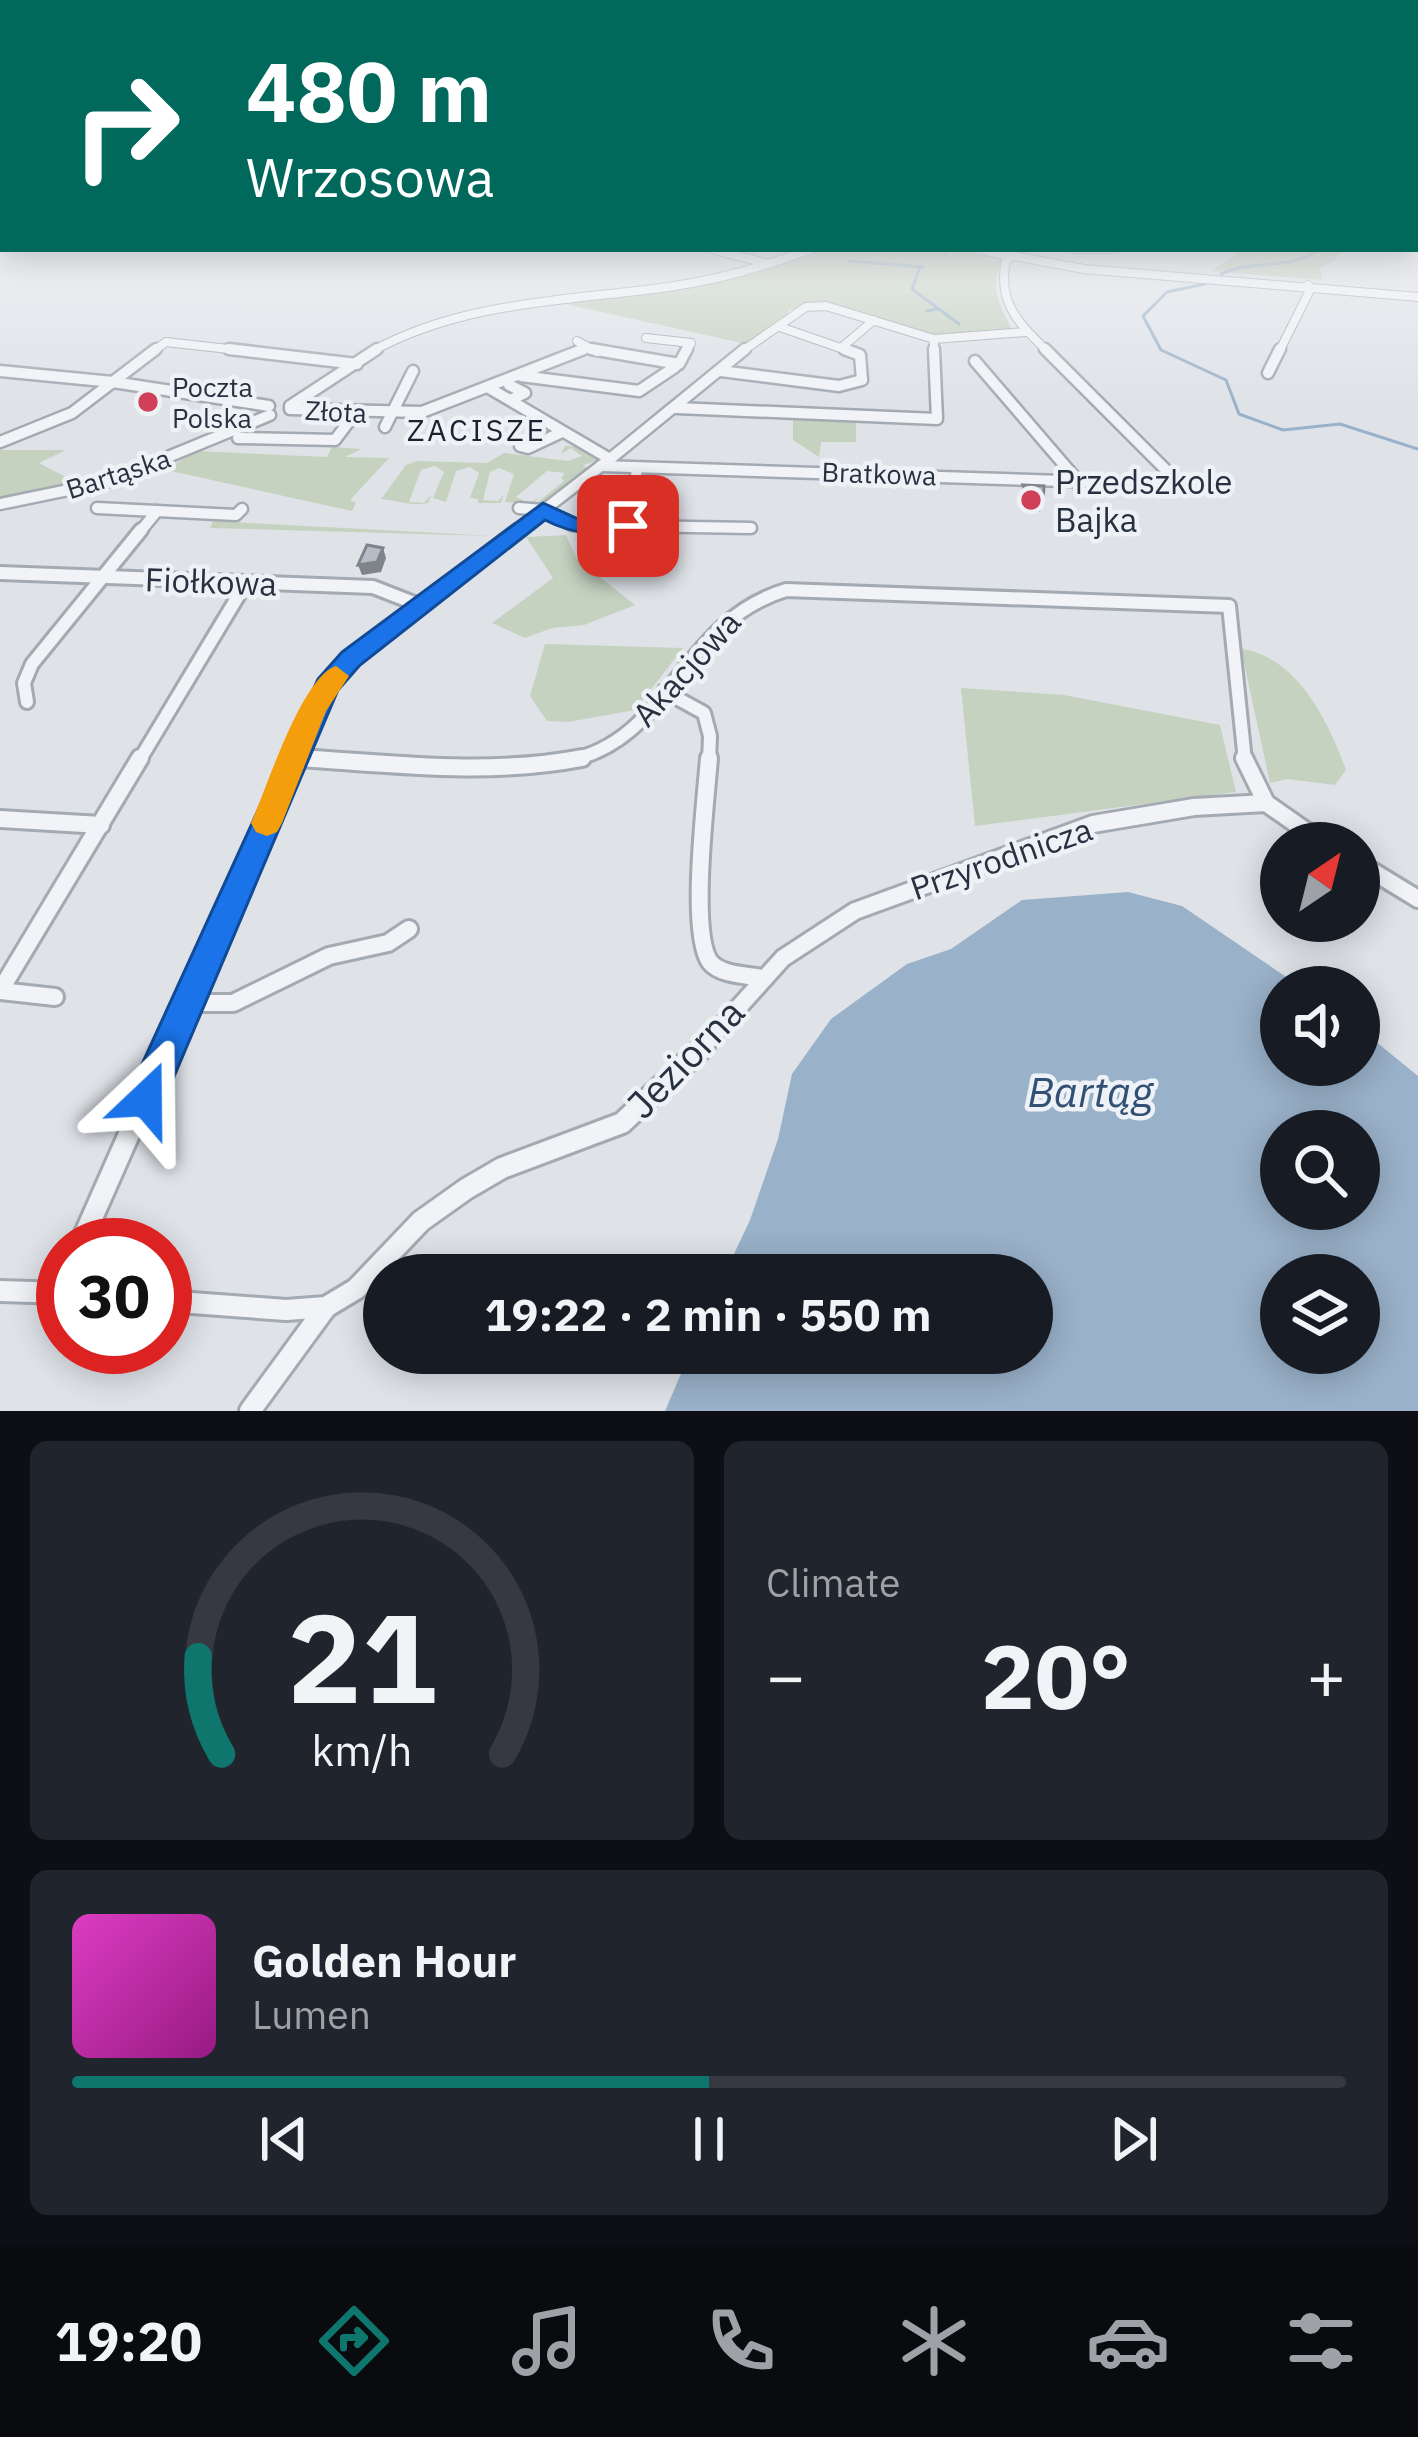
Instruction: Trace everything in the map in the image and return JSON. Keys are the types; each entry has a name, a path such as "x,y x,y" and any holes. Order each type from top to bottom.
{"street":[{"name":"Bartąska","path":"0,504 106,482 235,434 310,394 391,342 431,325 562,296 702,280 726,273"},
{"path":"1004,273 1003,296 1026,332 1170,474"},
{"path":"1135,273 1418,295"},
{"path":"1268,373 1309,286"},
{"path":"92,1218 327,686 351,659 803,308 826,306 934,339 1026,332"},
{"path":"841,348 874,320"},
{"path":"721,370 838,386 861,381 864,362 860,355 780,327"},
{"path":"677,408 938,419 934,339"},
{"path":"0,442 68,415 166,342 357,364"},
{"name":"Złota","path":"0,371 113,382 277,410 391,414 422,412 489,388 582,345 598,353 679,364 686,350"},
{"path":"976,361 1078,482"},
{"path":"520,375 639,391 675,367"},
{"path":"385,427 412,371"},
{"path":"509,385 525,393 509,400"},
{"path":"489,388 605,462 633,468 628,526"},
{"path":"267,439 277,410"},
{"path":"235,434 335,440 356,412"},
{"path":"422,412 435,418"},
{"path":"520,446 528,448 562,432"},
{"name":"Bratkowa","path":"633,468 1158,484"},
{"path":"97,508 236,515 242,509"},
{"path":"519,508 543,510 572,525 751,527"},
{"path":"27,702 24,683 32,664 157,511"},
{"name":"Fiołkowa","path":"0,573 380,587 419,605"},
{"path":"55,997 0,991 246,583"},
{"name":"Akacjowa","path":"294,758 564,766 613,746 734,610 766,593 1229,606 1245,766 1265,803"},
{"name":"Jeziorna","path":"250,1411 326,1307 356,1288 421,1221 502,1168 622,1124 678,1076 762,978 720,970 704,949 699,929 710,736 704,713 664,692"},
{"path":"1265,803 1293,822"},
{"name":"Przyrodnicza","path":"762,978 810,937 855,910 1034,842 1151,814 1265,803"},
{"path":"0,819 101,825"},
{"path":"1380,876 1418,899"},
{"path":"187,1003 232,1003 329,956 388,943 409,929"},
{"path":"0,1291 36,1290"},
{"path":"192,1302 286,1310 326,1307"}],"green space":[{"path":"726,273 998,273 1000,304 1013,331 935,337 826,306 806,305 789,310 779,326 751,345 561,303"},
{"path":"1235,273 1321,273 1322,280"},
{"path":"793,419 856,420 856,442 821,442 819,457 793,440"},
{"path":"565,446 578,447 599,460 583,465 588,469 541,505 534,505 564,481 565,473 547,471 516,497 528,503 541,497 531,504 505,502 514,474 499,468 490,472 483,500 498,501 504,494 501,503 478,503 470,498 479,473 470,467 456,471 446,502 433,498 444,472 435,466 421,470 409,502 424,503 432,494 428,503 410,504 381,499 406,465 417,461 487,463 504,453 568,461 582,456 571,448 561,454"},
{"path":"332,447 361,449 345,457 389,458 350,500 356,503 352,511 166,470 195,451 327,457"},
{"path":"0,450 66,450 39,463 79,484 0,498"},
{"path":"213,521 495,536 210,528"},
{"path":"566,535 577,559 635,605 584,625 552,628 525,638 492,623 553,578 526,537"},
{"path":"545,644 683,648 635,710 568,722 547,721 530,696"},
{"path":"1241,649 1279,664 1308,694 1346,770 1335,785 1287,779 1270,783"},
{"path":"961,688 1064,695 1220,725 1236,792 975,826"}],"water":[{"name":"Bartąg","path":"1128,892 1182,906 1270,966 1260,966 1260,1086 1380,1086 1380,1045 1418,1076 1418,1411 665,1411 681,1374 1053,1374 1053,1254 734,1254 778,1139 792,1074 831,1019 907,964 951,949 1022,900"}],"building":[{"path":"1023,485 1044,486 1043,502 1032,501"},
{"path":"367,545 383,548 377,562 358,565"}],"waterway":[{"path":"918,273 912,289 959,324"},
{"path":"1205,284 1167,292 1143,316 1161,350 1226,380 1239,414 1283,430 1340,424 1418,449"},
{"path":"927,311 937,309"}],"slow traffic":[{"path":"267,823 314,709 336,676"}],"place":[{"name":"Poczta Polska","path":"148,402"},
{"name":"Przedszkole Bajka","path":"1031,500"}],"district":[{"name":"ZACISZE","path":"477,429"}],"route":[{"path":"146,1099 327,686 351,659 543,510 572,525 628,526"}]}
